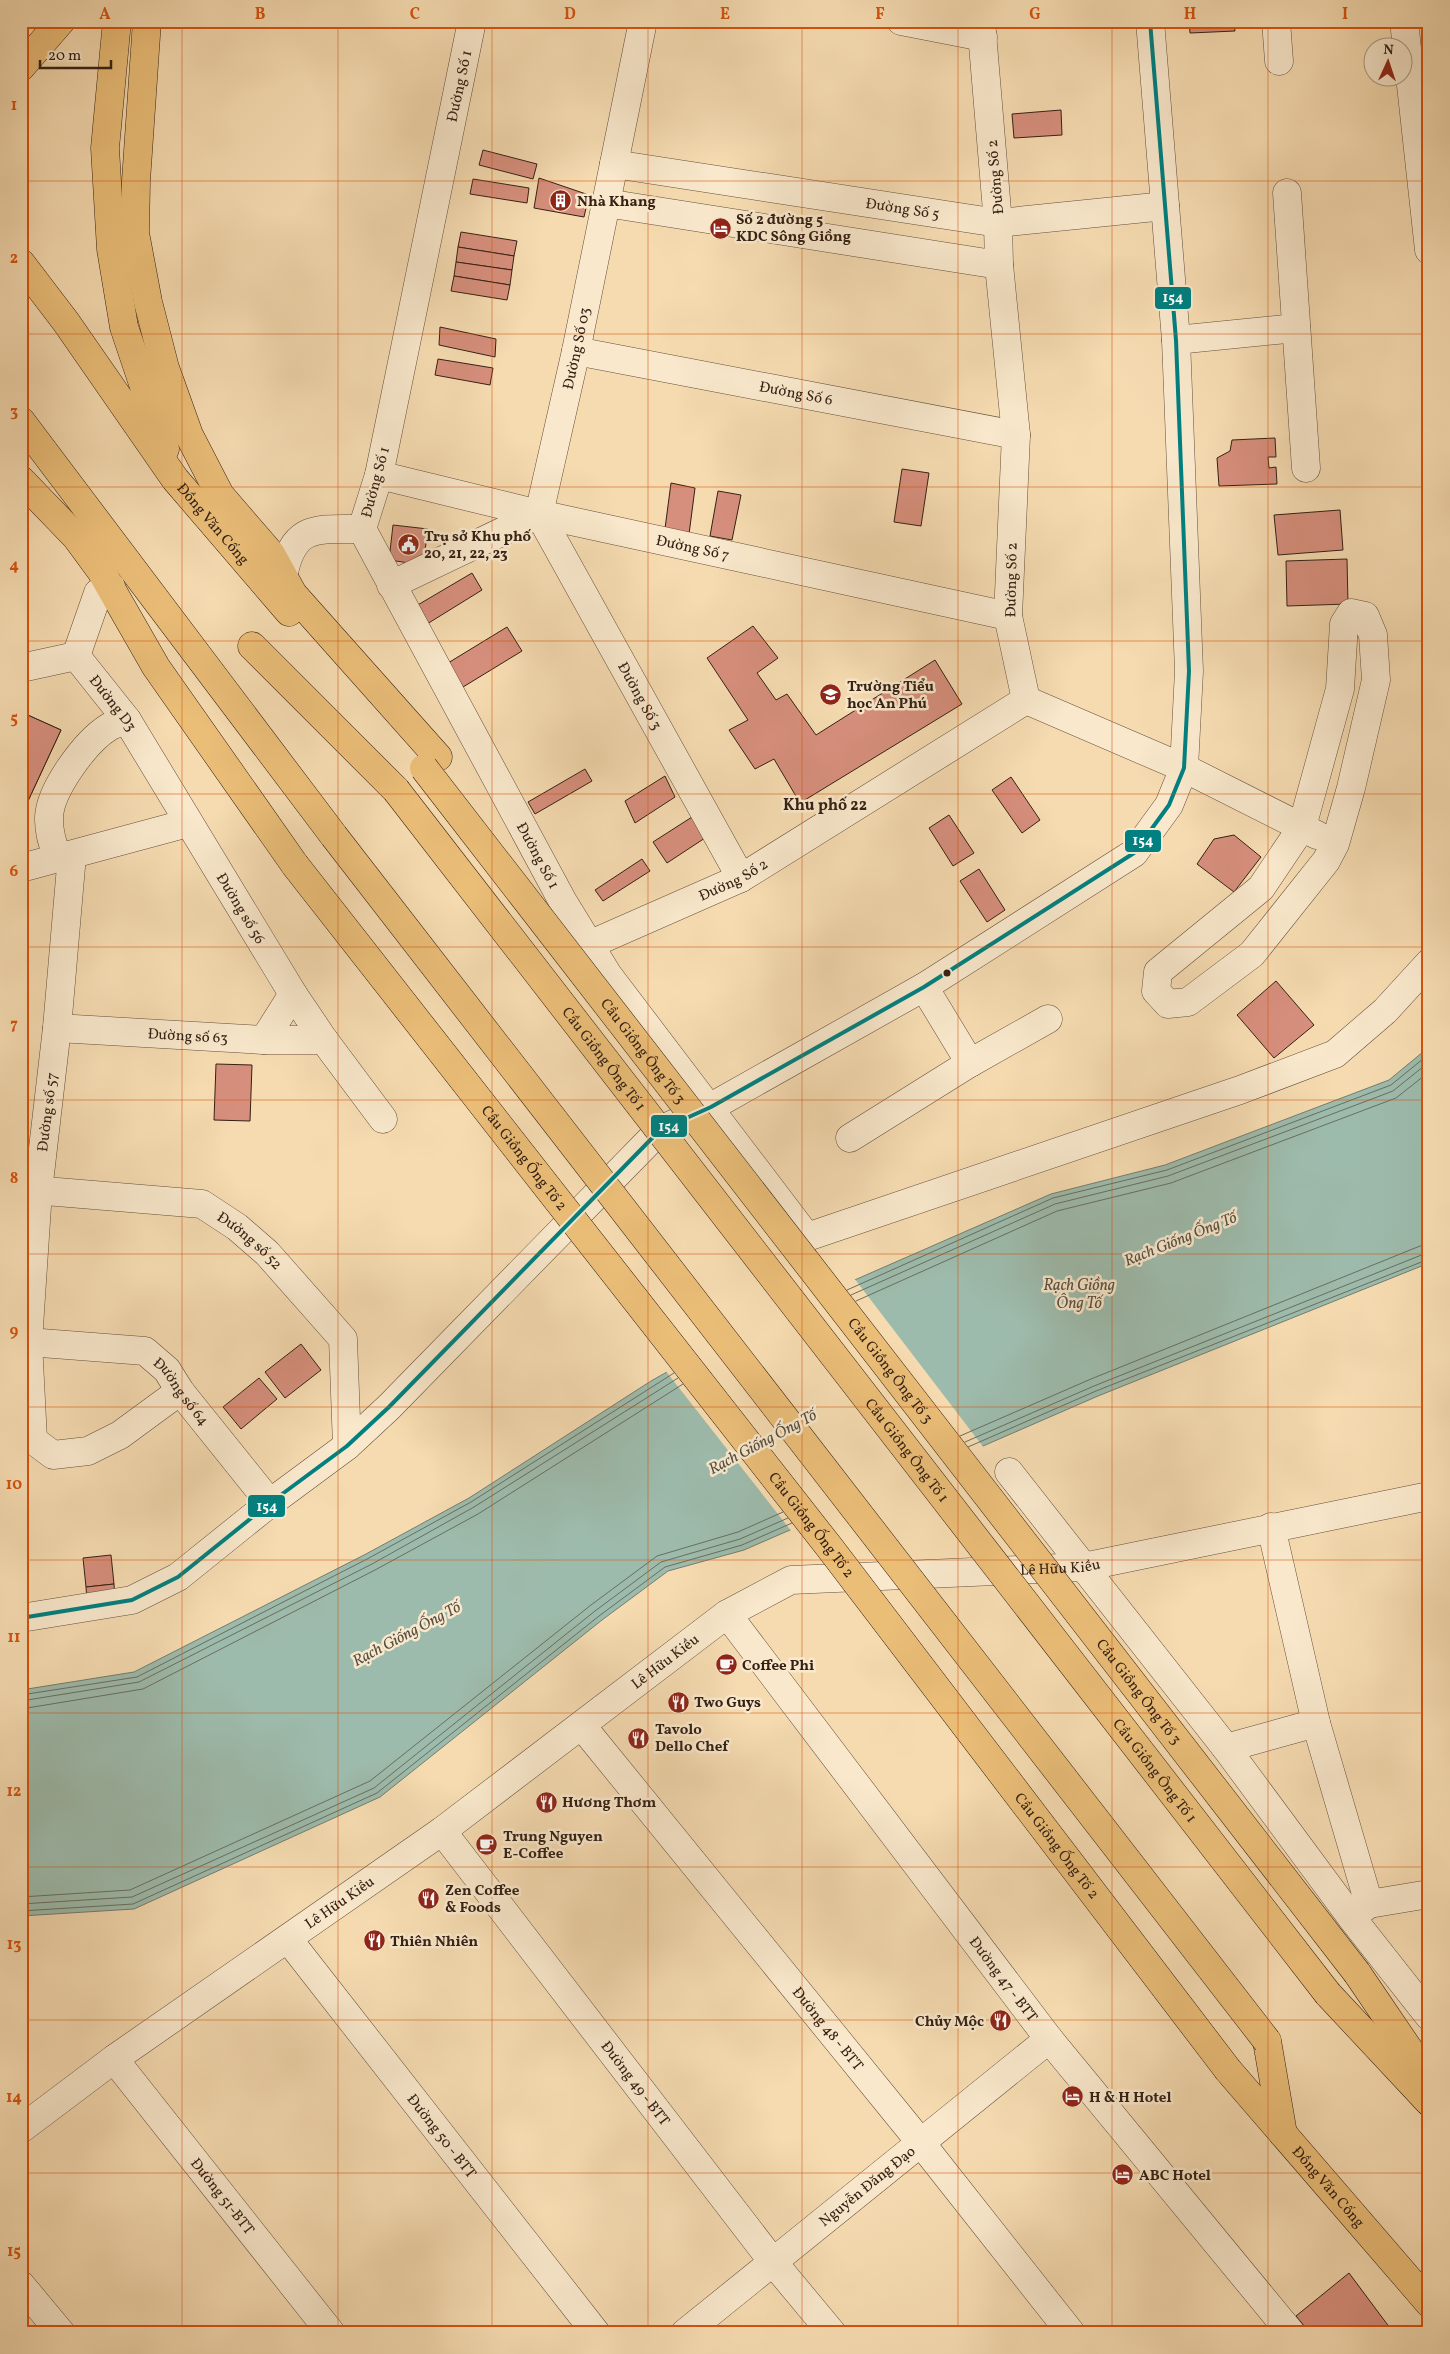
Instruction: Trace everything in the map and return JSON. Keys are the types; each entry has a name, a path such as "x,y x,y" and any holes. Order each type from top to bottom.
{"main road":[{"path":"21,67 61,21"},
{"path":"117,21 105,148 112,249 124,327 175,479"},
{"path":"147,21 136,181 135,233 148,302 165,368 189,435 220,495 277,566 293,594 431,763"},
{"name":"Đồng Văn Cống","path":"21,262 66,322 175,479 431,763"},
{"path":"21,421 334,836 1267,2041 1283,2134"},
{"path":"21,480 76,537 111,587"},
{"name":"Cầu Giồng Ống Tố 2","path":"111,587 156,667 295,865 830,1548 1228,2070"},
{"name":"Cầu Giồng Ông Tố 1","path":"254,648 396,790 1328,1994 1429,2102"},
{"name":"Cầu Giồng Ông Tố 3","path":"431,763 1364,1967"},
{"path":"1364,1967 1429,2045"},
{"path":"1364,1967 1429,2079"},
{"name":"Đồng Văn Cống","path":"1228,2070 1429,2303"}],"street":[{"name":"Đường Số 1","path":"472,21 379,475 362,529 562,900 592,944 608,976 710,1107 807,1237 1240,1090 1335,1054 1385,1011 1429,963"},
{"name":"Đường Số 03","path":"539,514 576,351 643,21"},
{"path":"901,21 982,29"},
{"path":"21,1618 132,1600 178,1577 270,1503 346,1446 389,1408 660,1130 710,1107 924,987 1134,853 1169,805 1184,768 1189,670 1176,340 1150,21"},
{"path":"1276,21 1279,61"},
{"path":"1404,21 1429,250"},
{"name":"Đường Số 2","path":"592,944 741,878 1026,700 1008,616 1016,435 998,265 998,223 982,29"},
{"name":"Đường Số 5","path":"614,164 998,223 1165,206"},
{"path":"1287,193 1306,468"},
{"path":"606,203 998,265"},
{"path":"1176,340 1296,328"},
{"name":"Đường Số 6","path":"576,351 1016,435"},
{"name":"Đường Số 7","path":"379,475 539,514 1008,616"},
{"path":"391,585 539,514"},
{"name":"Đường Số 3","path":"539,514 741,878"},
{"path":"277,566 292,546 308,533 331,529 362,529"},
{"path":"21,668 76,656 98,593 111,587"},
{"path":"1351,613 1365,616 1373,635 1376,680 1351,788 1335,844 1326,861 1252,954 1188,1002 1168,1004 1156,991 1158,972 1261,888 1302,828 1340,689 1344,624 1351,613"},
{"name":"Đường D3","path":"76,656 127,720 188,823"},
{"path":"1026,700 1184,768 1335,844"},
{"path":"65,856 51,840 49,818 57,789 90,744 108,727 127,720"},
{"path":"21,868 188,823"},
{"name":"Đường số 56","path":"188,823 293,994 324,1040 383,1119"},
{"name":"Đường số 57","path":"65,856 57,1028 30,1190 28,1342 33,1440 53,1455 88,1451 120,1435 180,1391"},
{"path":"924,987 970,1063"},
{"path":"264,1040 293,994"},
{"path":"850,1138 970,1063 1048,1019"},
{"name":"Đường số 63","path":"57,1028 264,1040"},
{"path":"264,1040 324,1040"},
{"name":"Đường số 52","path":"30,1190 202,1204 237,1227 267,1253 343,1339 346,1446"},
{"name":"Đường số 64","path":"28,1342 145,1351 167,1370 180,1391 270,1503"},
{"path":"1009,1472 1226,1748 1360,1911 1429,2016"},
{"name":"Lê Hữu Kiều","path":"21,2129 114,2059 442,1832 727,1614 791,1580 1083,1567 1429,1496"},
{"path":"1271,1527 1360,1911"},
{"name":"Đường 47 - BTT","path":"727,1614 1049,2039 1291,2333"},
{"path":"1226,1748 1316,1723"},
{"name":"Đường 48 - BTT","path":"582,1726 922,2142 1070,2333"},
{"name":"Đường 49 - BTT","path":"442,1832 773,2262 832,2333"},
{"path":"1360,1911 1429,1894"},
{"name":"Đường 50 - BTT","path":"288,1940 596,2333"},
{"name":"Nguyễn Đăng Đạo","path":"685,2333 1049,2039"},
{"name":"Đường 51-BTT","path":"114,2059 331,2333"},
{"path":"21,2285 61,2333"}],"water":[{"name":"Rạch Giồng Ông Tố","path":"1429,1047 1429,1263 1098,1396 744,1550 668,1571 602,1620 380,1797 134,1909 21,1916 21,1690 134,1672 366,1554 469,1498 651,1381 745,1328 1051,1194 1165,1165 1389,1080"}],"pier":[{"path":"854,1278 984,1448 792,1532 665,1370 744,1326"}],"building":[{"path":"1189,21 1234,21 1235,31 1190,33"},
{"path":"1061,110 1062,135 1014,138 1012,114"},
{"path":"483,150 537,164 533,179 479,165"},
{"name":"Nhà Khang","path":"539,178 589,195 584,217 534,208"},
{"path":"473,179 529,188 527,203 470,194"},
{"path":"461,232 517,241 514,256 458,247"},
{"path":"458,247 514,256 512,270 456,262"},
{"path":"456,262 512,270 510,285 454,276"},
{"path":"454,276 510,285 507,300 451,291"},
{"path":"440,327 496,339 495,357 439,345"},
{"path":"438,359 493,368 490,385 435,375"},
{"path":"1275,438 1276,457 1268,457 1269,468 1276,467 1277,484 1219,486 1217,458 1230,451 1232,440"},
{"path":"902,469 929,473 921,526 894,522"},
{"path":"671,483 695,488 688,542 664,536"},
{"path":"718,491 741,495 732,540 710,536"},
{"path":"1340,510 1343,550 1278,555 1274,515"},
{"name":"Trụ sở Khu phố 20, 21, 22, 23","path":"393,525 428,529 423,565 389,560"},
{"path":"1347,559 1348,604 1287,606 1286,561"},
{"path":"472,573 482,590 427,624 416,606"},
{"path":"753,626 778,658 757,673 776,700 787,694 816,735 935,660 962,704 800,803 774,759 755,769 729,730 748,720 707,658"},
{"path":"507,627 522,651 463,687 448,663"},
{"path":"21,712 61,730 21,816"},
{"path":"21,712 61,730 21,816"},
{"path":"585,769 592,781 535,814 528,802"},
{"path":"665,776 675,797 635,823 625,801"},
{"path":"1011,777 1040,820 1022,833 992,790"},
{"path":"949,815 974,853 953,866 929,828"},
{"path":"692,817 705,838 667,863 653,842"},
{"path":"1234,835 1261,857 1234,892 1197,864 1214,839"},
{"path":"642,859 650,871 603,901 595,890"},
{"path":"979,869 1005,910 987,922 960,881"},
{"path":"1276,981 1314,1025 1274,1058 1237,1015"},
{"path":"216,1064 252,1065 250,1121 214,1120"},
{"path":"301,1344 321,1370 285,1398 265,1372"},
{"path":"259,1378 277,1399 241,1429 223,1407"},
{"path":"111,1555 114,1584 86,1587 83,1558"},
{"path":"114,1584 115,1601 87,1603 86,1587"},
{"path":"1349,2273 1390,2328 1384,2333 1310,2333 1296,2316"}],"transit line":[{"name":"154","path":"21,1618 132,1600 178,1577 270,1503 347,1446 389,1407 660,1130 711,1107 924,987 1134,853 1169,805 1184,768 1189,671 1176,340 1150,21"}],"place":[{"name":"Nhà Khang","path":"561,201"},
{"name":"Số 2 đường 5 KDC Sông Giồng","path":"720,228"},
{"name":"Trụ sở Khu phố 20, 21, 22, 23","path":"408,545"},
{"name":"Trường Tiểu học An Phú","path":"831,695"},
{"name":"Coffee Phi","path":"726,1665"},
{"name":"Two Guys","path":"678,1702"},
{"name":"Tavolo Dello Chef","path":"639,1738"},
{"name":"Hương Thơm","path":"546,1802"},
{"name":"Trung Nguyen E-Coffee","path":"487,1845"},
{"name":"Zen Coffee & Foods","path":"429,1899"},
{"name":"Thiên Nhiên","path":"374,1941"},
{"name":"Chủy Mộc","path":"1000,2021"},
{"name":"H & H Hotel","path":"1073,2097"},
{"name":"ABC Hotel","path":"1123,2175"}],"district":[{"name":"Khu phố 22","path":"825,804"}],"water label":[{"name":"Rạch Giống Ống Tố","path":"1180,1238"},
{"name":"Rạch Giống Ống Tố","path":"762,1441"},
{"name":"Rạch Giống Ống Tố","path":"406,1633"}]}
